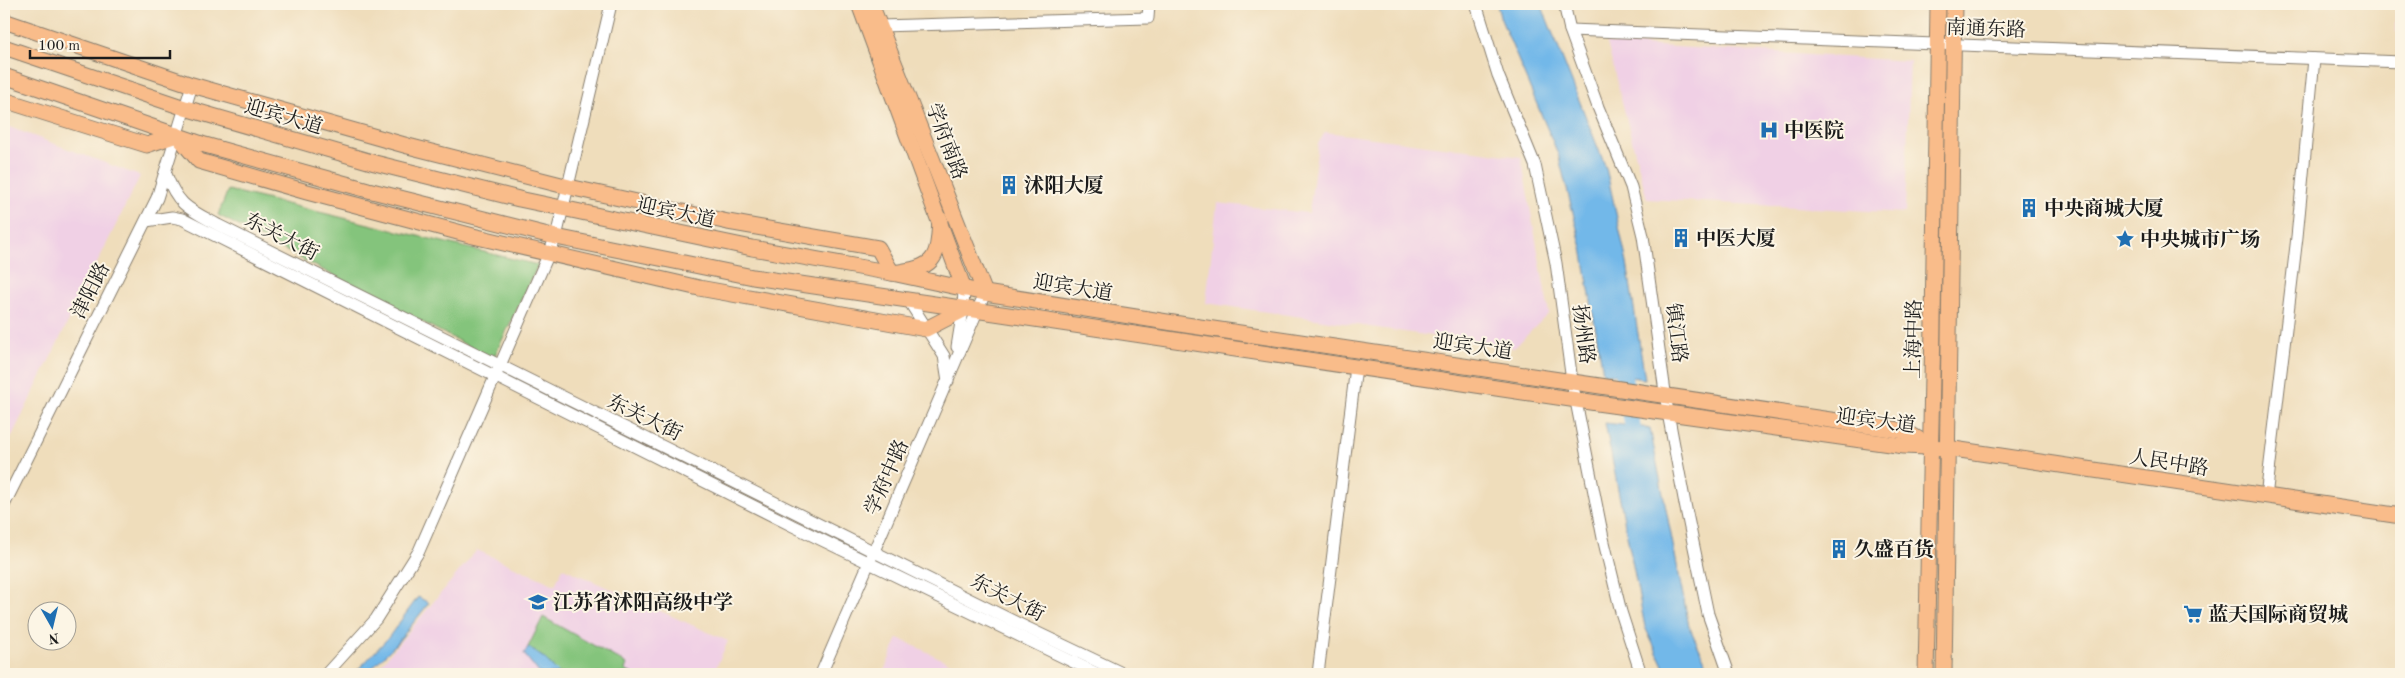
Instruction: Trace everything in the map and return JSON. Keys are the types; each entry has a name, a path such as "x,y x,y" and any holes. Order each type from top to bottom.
{"main road":[{"name":"学府南路","path":"860,4 964,289"},
{"name":"学府南路","path":"872,4 984,293"},
{"name":"上海中路","path":"1926,674 1930,446 1934,368 1938,4"},
{"name":"上海中路","path":"1944,674 1954,4"},
{"path":"4,21 192,85 408,146 569,187 728,222 878,248 892,274 915,270 929,264 939,248 940,219"},
{"name":"迎宾大道","path":"4,46 185,108 375,163 564,208 752,248 984,293 1195,327 1598,384 1905,431 1930,446"},
{"name":"迎宾大道","path":"4,76 176,135 368,190 556,237 753,277 970,311 1576,400 1904,446 1930,446"},
{"path":"4,100 146,145 176,135 199,161 306,192 549,255 698,288 926,328 970,311"},
{"name":"人民中路","path":"1930,446 2401,516"}],"street":[{"path":"326,674 376,620 419,551 498,366 549,255 564,208 611,4"},
{"path":"880,26 1148,18 1149,4"},
{"name":"扬州路","path":"1476,4 1498,75 1535,165 1556,263 1572,381 1603,538 1621,612 1641,674"},
{"name":"镇江路","path":"1564,4 1570,30 1598,107 1631,187 1645,245 1661,412 1708,614 1730,674"},
{"name":"南通东路","path":"1570,30 2401,62"},
{"path":"2266,497 2297,237 2314,59"},
{"name":"津阳路","path":"4,505 146,221 166,174 192,85"},
{"name":"东关大街","path":"166,174 174,194 186,207 498,366 1124,674"},
{"name":"东关大街","path":"146,221 172,217 182,219 494,377 1098,674"},
{"path":"964,289 970,311"},
{"path":"970,311 984,293"},
{"path":"909,301 944,356 948,383"},
{"name":"学府中路","path":"821,674 948,383 970,311"},
{"path":"1318,674 1356,367"}],"shaded area":[{"path":"2396,4 2401,4 2401,32 2395,32"},
{"name":"中医院","path":"1607,43 1910,61 1905,213 1647,199"},
{"path":"4,125 140,176 4,452"},
{"path":"1325,132 1521,157 1549,313 1514,348 1206,303 1217,203 1309,213 1318,144"},
{"name":"江苏省沭阳高级中学","path":"477,550 555,585 563,568 728,641 713,674 373,674"},
{"path":"898,638 973,674 883,674"}],"green space":[{"path":"228,190 538,265 493,359 218,215"},
{"path":"543,617 627,664 625,670 632,674 560,674 544,658 528,647"}],"water":[{"path":"1497,4 1541,4 1606,168 1627,263 1645,379 1603,373 1582,248 1558,154 1500,17"},
{"path":"1605,423 1650,428 1689,626 1711,674 1667,674 1645,627"},
{"path":"418,597 429,603 398,642 366,674 354,674 388,638"},
{"path":"528,647 544,658 560,674 540,674 524,654"}],"waterway":[{"path":"1620,355 1636,446"}],"place":[{"name":"中医院","path":"1769,130"},
{"name":"沭阳大厦","path":"1009,185"},
{"name":"中央商城大厦","path":"2029,208"},
{"name":"中医大厦","path":"1681,238"},
{"name":"中央城市广场","path":"2125,239"},
{"name":"久盛百货","path":"1839,549"},
{"name":"江苏省沭阳高级中学","path":"538,602"},
{"name":"蓝天国际商贸城","path":"2193,614"}]}
